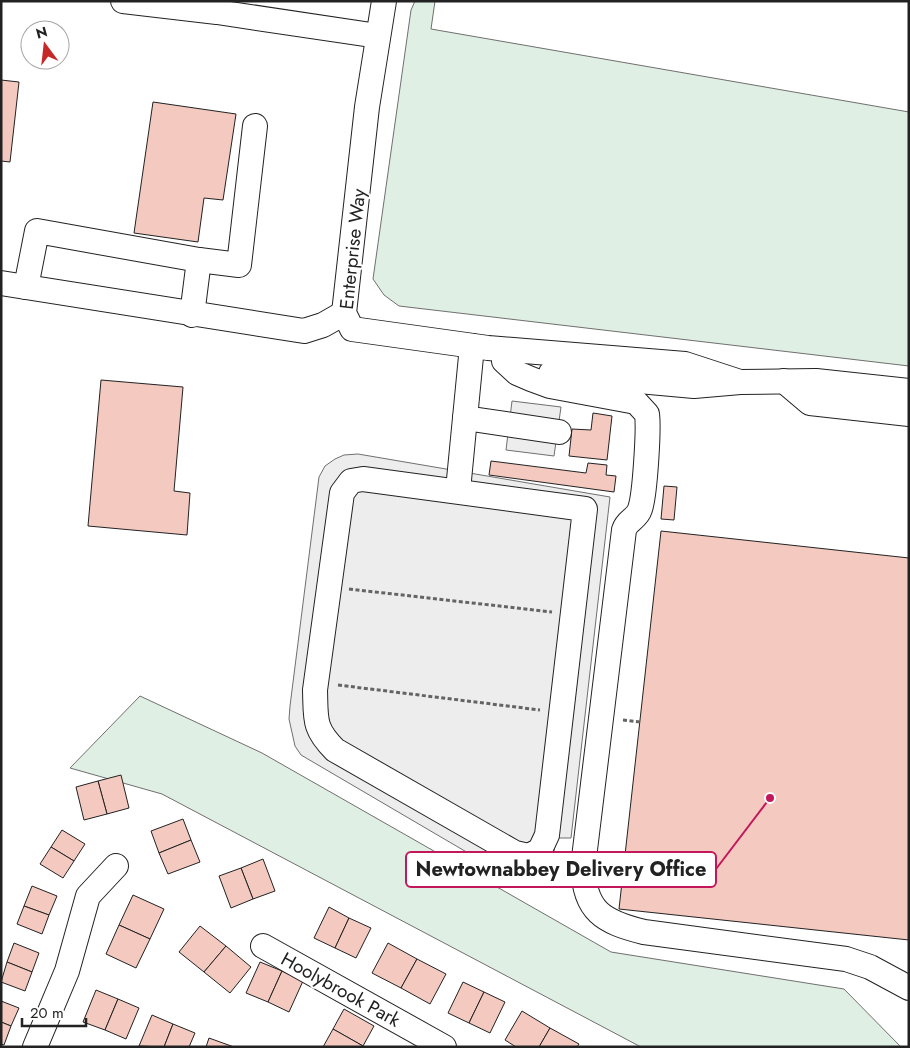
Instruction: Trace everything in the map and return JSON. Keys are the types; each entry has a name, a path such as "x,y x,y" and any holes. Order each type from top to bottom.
{"street":[{"name":"Enterprise Way","path":"384,1 344,312 352,329 488,352 685,364 740,382"},
{"path":"136,2 218,7 378,36"},
{"path":"26,287 37,230 199,260 239,265 255,126"},
{"path":"192,315 199,260"},
{"path":"1,283 192,315 304,331 323,325 344,312"},
{"path":"488,352 549,372 694,386 740,382 816,381 909,391"},
{"path":"458,490 465,418 488,352"},
{"path":"488,352 517,373 531,379 550,386 636,402 647,414 642,501 637,516 628,522 624,530 583,866 586,893 591,904 600,914 617,925 644,932 846,959 870,967 909,988"},
{"path":"784,381 810,403 909,414"},
{"path":"465,418 559,432"},
{"path":"363,479 458,490 584,509 548,835 540,850 529,856 515,853 335,750 321,736 316,722 316,683 329,587 342,493 351,481 363,479"},
{"path":"35,1047 67,971 88,896 116,866"},
{"name":"Hoolybrook Park","path":"263,946 408,1038 444,1047"}],"path":[{"path":"329,587 573,614"},
{"path":"316,683 561,712"},
{"path":"602,717 640,722"}],"green space":[{"path":"415,1 435,1 431,29 909,112 909,366 399,306 384,295 373,279 411,10"},
{"path":"140,696 262,753 611,952 844,989 901,1047 641,1047 162,794 70,768"}],"shaded area":[{"path":"512,401 561,407 554,456 506,450"},
{"path":"358,454 610,497 571,838 556,838 554,851 548,857 515,857 504,874 301,755 295,746 289,719 290,706 319,477 325,466 335,459 344,455"}],"building":[{"path":"1,80 19,82 10,162 1,161"},
{"path":"153,102 236,114 223,200 204,198 198,242 134,233"},
{"path":"101,380 183,387 174,491 190,493 187,535 88,526"},
{"path":"593,413 612,416 607,460 569,456 572,429 591,430"},
{"path":"491,461 586,473 588,463 607,465 606,475 616,476 614,492 489,475"},
{"path":"664,486 677,487 674,520 661,519"},
{"path":"661,531 909,558 909,940 619,909"},
{"path":"121,775 129,808 107,814 98,781"},
{"path":"98,781 107,814 84,820 76,787"},
{"path":"183,819 191,840 159,853 151,831"},
{"path":"62,830 85,844 74,861 51,847"},
{"path":"191,840 200,862 168,874 159,853"},
{"path":"51,847 74,861 63,878 40,864"},
{"path":"263,859 275,891 253,899 241,868"},
{"path":"241,868 253,899 231,908 219,876"},
{"path":"32,886 57,896 49,915 24,906"},
{"path":"133,895 164,909 150,939 119,925"},
{"path":"24,906 49,915 42,934 17,924"},
{"path":"329,907 349,918 335,948 314,938"},
{"path":"349,918 371,928 356,958 335,948"},
{"path":"119,925 150,939 136,968 106,954"},
{"path":"200,926 226,946 204,972 179,952"},
{"path":"14,943 39,953 32,972 7,962"},
{"path":"388,943 417,959 401,988 372,973"},
{"path":"226,946 251,967 230,993 204,972"},
{"path":"417,959 446,974 430,1004 401,988"},
{"path":"7,962 32,972 25,991 1,982"},
{"path":"260,962 282,971 268,1002 246,993"},
{"path":"282,971 303,981 289,1012 268,1002"},
{"path":"463,982 484,992 469,1023 448,1013"},
{"path":"96,990 118,999 105,1030 83,1022"},
{"path":"484,992 505,1002 490,1033 469,1023"},
{"path":"118,999 139,1008 126,1039 105,1030"},
{"path":"1,1001 19,1008 11,1026 1,1022"},
{"path":"344,1009 374,1026 363,1046 333,1029"},
{"path":"522,1011 550,1028 539,1047 516,1047 505,1040"},
{"path":"152,1015 173,1024 164,1047 139,1046"},
{"path":"1,1022 11,1026 4,1045 1,1044"},
{"path":"173,1024 195,1033 189,1047 164,1047"},
{"path":"550,1028 579,1044 577,1047 539,1047"},
{"path":"333,1029 363,1046 323,1047"},
{"path":"209,1038 234,1047 206,1047"}],"place":[{"name":"Newtownabbey Delivery Office","path":"770,798"}]}
